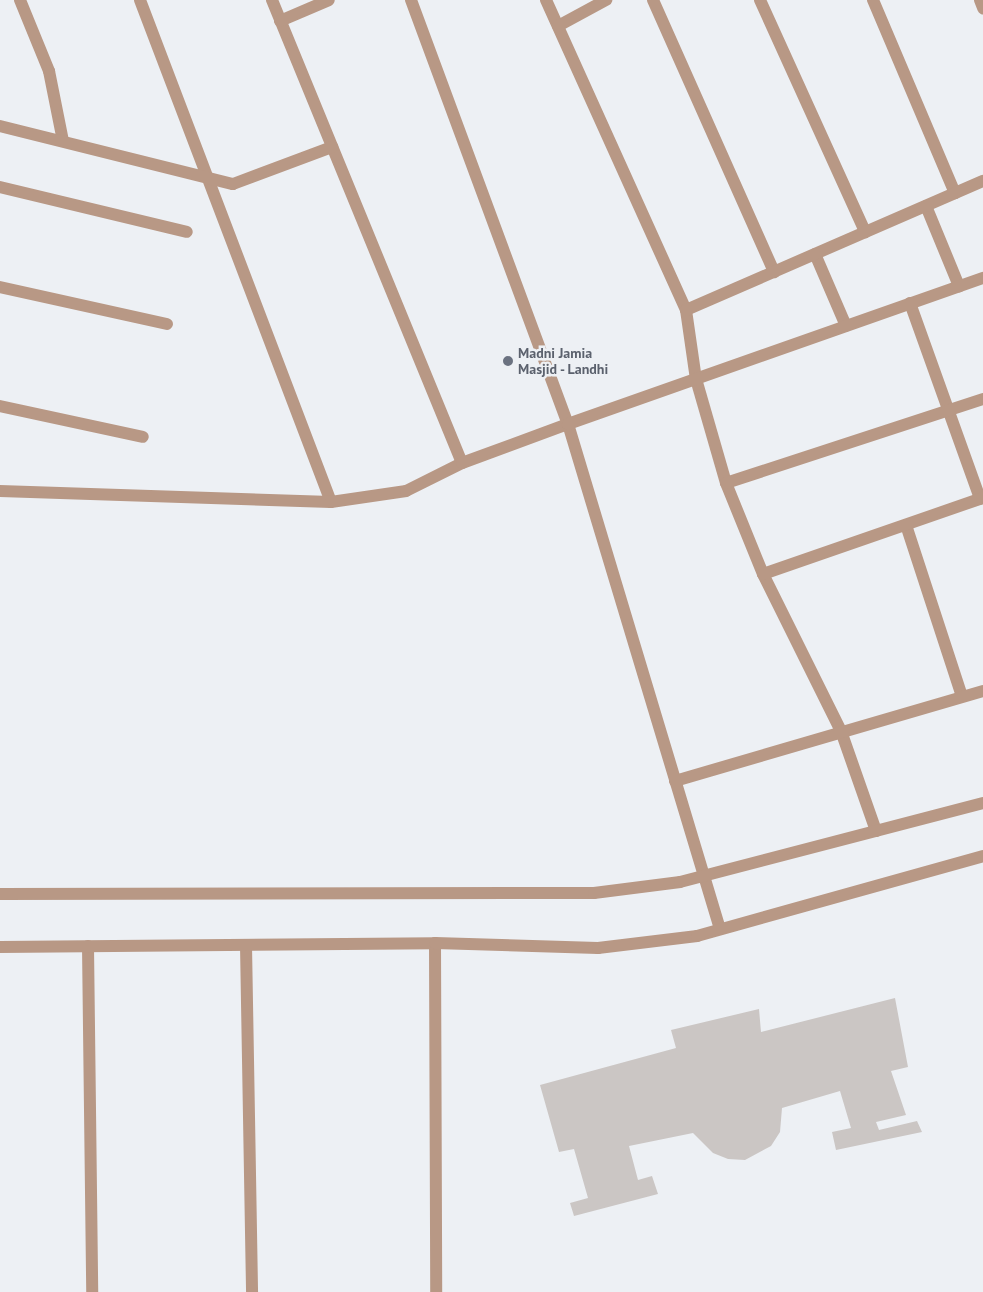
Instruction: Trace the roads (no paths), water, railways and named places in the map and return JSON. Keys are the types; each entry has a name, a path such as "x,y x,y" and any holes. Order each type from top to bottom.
{"street":[{"path":"20,0 49,71 64,141"},
{"path":"140,0 331,502"},
{"path":"272,0 462,462"},
{"path":"280,21 329,0"},
{"path":"411,0 568,424 702,876 720,929"},
{"path":"546,0 686,310 696,379 726,483 763,574 841,731 876,832"},
{"path":"558,26 606,0"},
{"path":"653,0 774,272"},
{"path":"760,0 865,232"},
{"path":"873,0 955,193"},
{"path":"980,0 983,8"},
{"path":"0,126 233,184 332,147"},
{"path":"686,310 983,181"},
{"path":"0,187 187,232"},
{"path":"926,206 960,286"},
{"path":"814,254 846,326"},
{"path":"0,490 331,502 406,491 462,462 983,278"},
{"path":"0,287 166,324"},
{"path":"763,574 981,499 951,410 910,304"},
{"path":"726,483 983,399"},
{"path":"0,406 143,437"},
{"path":"906,525 962,696"},
{"path":"675,781 983,691"},
{"path":"0,894 594,893 702,876 983,803"},
{"path":"0,947 435,943 598,948 720,929 983,856"},
{"path":"435,943 436,1292"},
{"path":"246,945 252,1292"},
{"path":"88,946 92,1292"}],"place":[{"name":"Madni Jamia Masjid - Landhi","path":"508,361"}]}
